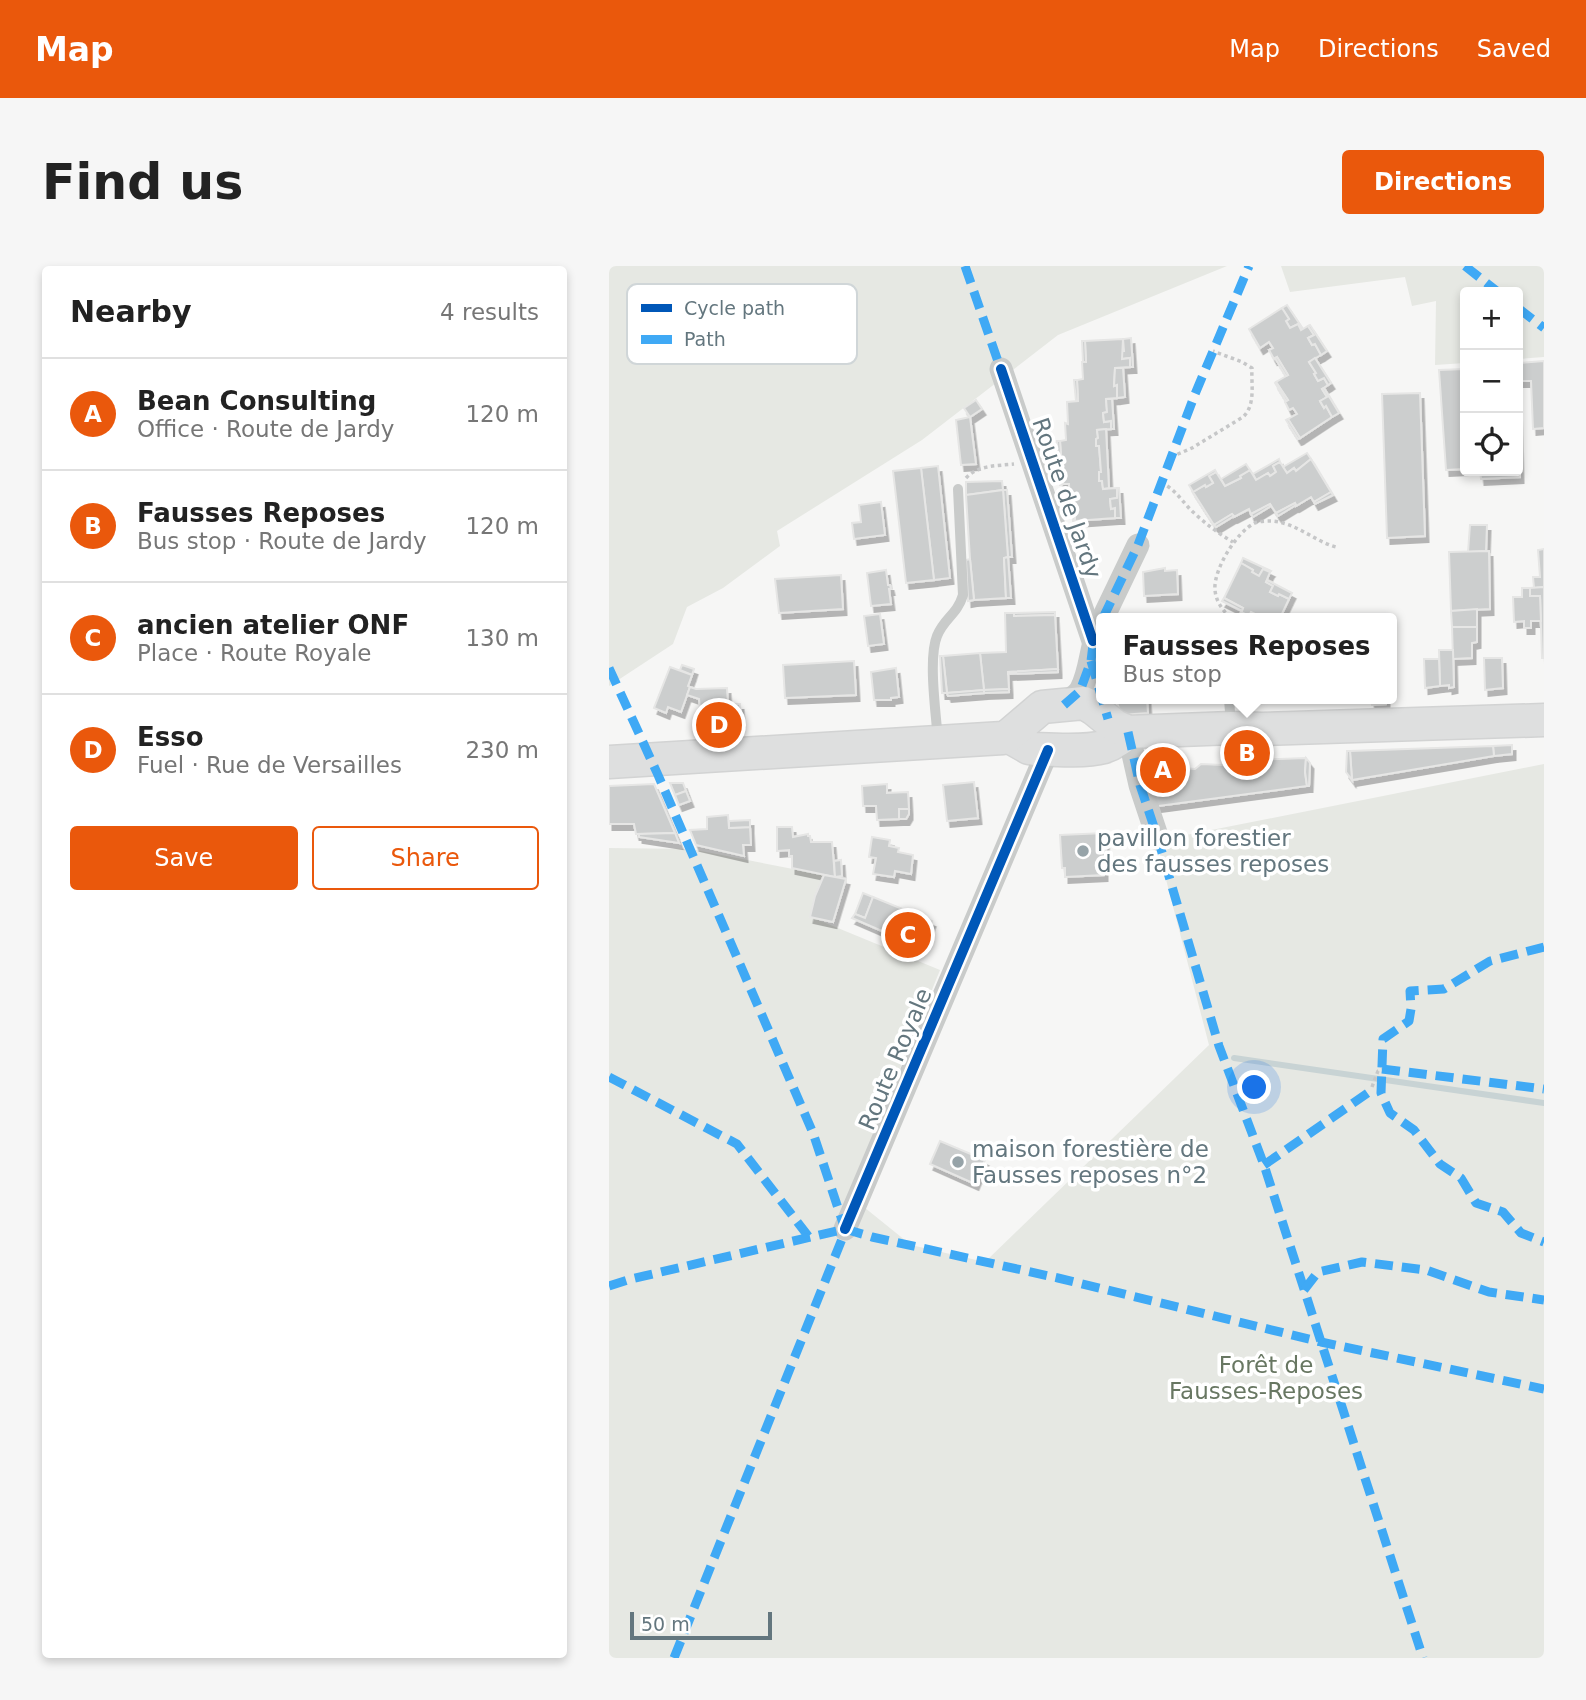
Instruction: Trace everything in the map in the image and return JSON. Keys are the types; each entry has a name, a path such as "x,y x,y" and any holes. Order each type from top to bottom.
{"main road":[{"path":"609,762 995,739 1008,736 1042,707 1084,703 1118,726 1230,713 1262,729 1544,720"},
{"path":"1008,736 1029,748 1091,749 1118,741 1118,726"}],"street":[{"name":"Route de Jardy","path":"1000,369 1096,633"},
{"path":"1107,613 1137,545"},
{"path":"1064,705 1080,691 1096,639"},
{"name":"Route de Jardy","path":"1113,704 1118,726"},
{"path":"1118,726 1158,839"},
{"name":"Route Royale","path":"845,1229 1048,750"}],"lane":[{"path":"938,742 932,656 935,639 942,625 959,608 963,595 958,489"}],"path":[{"path":"1171,457 1192,448 1244,417 1249,411 1252,368 1213,351"},
{"path":"958,489 971,472 980,468 1033,462"},
{"path":"1161,483 1172,489 1192,512 1209,526 1233,542"},
{"path":"1226,613 1218,603 1216,581 1233,542 1254,524 1272,521 1289,524 1336,547"},
{"path":"1372,1087 1380,1070"}],"green space":[{"path":"609,266 1227,266 1058,335 922,440 777,531 780,546 723,588 687,607 673,644 609,686"},
{"path":"1281,266 1544,266 1544,357 1523,359 1523,287 1460,287 1460,363 1435,365 1436,301 1412,306 1405,277 1290,292"},
{"name":"Forêt de Fausses-Reposes","path":"1544,764 1544,1658 609,1658 609,848 691,849 824,875 815,896 811,917 940,970 849,1195 911,1245 985,1262 1209,1045 1156,841"}],"building":[{"path":"1287,305 1303,329 1301,330 1298,324 1290,328 1286,321 1289,319 1282,308"},
{"path":"1282,308 1289,319 1286,321 1290,328 1298,324 1301,330 1308,326 1314,335 1308,338 1321,355 1309,362 1318,381 1324,378 1328,385 1322,389 1327,397 1320,401 1332,417 1300,438 1288,419 1297,414 1293,408 1289,410 1285,402 1288,400 1276,382 1288,375 1277,357 1274,359 1269,350 1273,348 1269,342 1260,348 1249,329"},
{"path":"1310,325 1327,351 1321,355 1308,338 1314,335 1308,326"},
{"path":"1131,338 1133,367 1130,367 1130,358 1122,359 1121,351 1124,351 1123,339"},
{"path":"1123,339 1122,359 1130,358 1130,367 1115,368 1114,386 1117,385 1117,398 1106,399 1107,412 1103,413 1104,422 1111,421 1111,429 1097,430 1096,439 1101,472 1099,481 1102,481 1103,489 1117,488 1117,498 1110,499 1111,509 1115,508 1115,518 1075,521 1074,500 1070,500 1069,484 1063,484 1060,441 1066,440 1067,402 1078,401 1077,380 1083,379 1082,362 1086,362 1085,341"},
{"path":"1082,341 1085,341 1086,362 1083,362"},
{"path":"1277,357 1288,375 1286,376 1275,358"},
{"path":"1315,358 1331,383 1328,385 1324,378 1318,381 1314,374 1316,373 1309,362"},
{"path":"1544,361 1544,428 1533,429 1531,381 1523,381 1523,363"},
{"path":"1115,368 1123,368 1125,397 1117,398 1117,385 1114,386"},
{"path":"1460,369 1460,469 1446,470 1439,370"},
{"path":"1074,380 1077,380 1078,401 1076,401"},
{"path":"1276,382 1288,400 1286,401"},
{"path":"1324,388 1339,413 1332,417 1320,401 1327,397 1322,389"},
{"path":"1420,393 1425,536 1387,538 1382,394"},
{"path":"1106,399 1112,399 1114,429 1111,429 1111,421 1104,422 1103,413 1107,412"},
{"path":"976,400 982,409 970,417 964,408"},
{"path":"970,417 976,464 961,465 956,420"},
{"path":"1288,419 1300,438 1298,439 1286,420"},
{"path":"1106,429 1109,488 1103,489 1102,481 1099,481 1101,472 1096,439 1097,430"},
{"path":"1057,441 1060,441 1063,484 1060,485"},
{"path":"1307,453 1311,459 1296,471 1294,468 1287,473 1283,467"},
{"path":"1279,459 1280,462 1273,466 1276,472 1256,480 1253,474"},
{"path":"1311,459 1331,492 1314,502 1311,497 1276,513 1270,504 1251,514 1249,509 1234,517 1232,514 1214,525 1193,492 1213,483 1209,476 1216,472 1225,486 1250,470 1256,480 1276,472 1273,466 1280,462 1287,473 1294,468 1296,471"},
{"path":"1246,464 1250,470 1225,486 1221,479"},
{"path":"938,466 950,578 934,580 921,468"},
{"path":"921,468 934,580 906,583 893,471"},
{"path":"1215,470 1216,472 1209,476 1213,483 1193,492 1189,485"},
{"path":"1481,476 1520,476 1520,477 1481,479"},
{"path":"1002,481 1003,490 966,495 966,482"},
{"path":"1117,488 1121,518 1115,518 1115,508 1111,509 1110,499 1117,498"},
{"path":"1003,490 1007,490 1012,557 1008,557"},
{"path":"1003,490 1008,557 1004,558 1006,598 974,600 966,495"},
{"path":"1331,492 1333,495 1315,504 1314,502"},
{"path":"1071,500 1074,500 1075,521 1073,521"},
{"path":"881,502 885,535 854,539 852,523 861,522 859,505"},
{"path":"1295,503 1296,505 1278,516 1276,513"},
{"path":"1270,504 1271,506 1253,517 1251,514"},
{"path":"1232,514 1234,516 1216,527 1214,525"},
{"path":"1470,525 1487,525 1486,551 1468,552"},
{"path":"1544,549 1544,587 1534,588 1533,577 1540,577 1538,550"},
{"path":"1489,551 1490,609 1451,611 1449,552"},
{"path":"1008,557 1011,598 1006,598 1004,558"},
{"path":"1243,558 1271,571 1263,569 1259,576 1241,563"},
{"path":"970,559 974,600 968,601 966,560"},
{"path":"1241,563 1259,576 1263,569 1270,572 1266,582 1273,586 1270,592 1289,599 1282,613 1243,613 1243,608 1224,598"},
{"path":"1165,568 1165,571 1177,570 1178,594 1144,596 1143,572"},
{"path":"886,570 891,589 891,604 871,606 867,573"},
{"path":"841,575 843,609 779,613 775,579"},
{"path":"1267,580 1292,593 1289,599 1270,592 1273,586 1266,582"},
{"path":"1544,587 1542,658 1540,596 1530,596 1530,588"},
{"path":"1522,588 1530,588 1530,596 1540,596 1541,621 1531,621 1531,628 1524,628 1524,621 1514,622 1513,597 1522,597"},
{"path":"1224,598 1243,608 1242,611 1222,601"},
{"path":"1477,609 1477,627 1452,627 1451,611"},
{"path":"1055,612 1055,615 1014,616 1014,613"},
{"path":"1005,613 1014,613 1014,616 1055,615 1058,669 1008,672 1009,689 984,690 980,653 1006,652"},
{"path":"880,614 884,644 868,646 864,616"},
{"path":"1452,627 1477,627 1477,642 1472,643 1472,658 1453,659"},
{"path":"1439,650 1453,650 1454,687 1440,686"},
{"path":"980,653 984,690 947,693 943,656"},
{"path":"940,656 943,656 947,693 942,693"},
{"path":"1484,658 1502,658 1503,688 1485,690"},
{"path":"1424,659 1439,659 1440,686 1425,688"},
{"path":"854,661 856,695 785,698 783,665"},
{"path":"682,665 694,669 692,675 680,670"},
{"path":"670,667 692,675 681,712 668,707 666,713 654,708"},
{"path":"896,668 899,697 874,700 871,672"},
{"path":"1058,669 1058,672 1008,674 1008,672"},
{"path":"690,687 727,688 728,704 740,704 741,721 701,722 699,699 687,695"},
{"path":"1009,689 1009,692 984,693 984,690"},
{"path":"984,690 984,693 948,696 947,693"},
{"path":"1118,704 1147,704 1148,713 1121,715"},
{"path":"1512,745 1512,754 1494,756 1493,746"},
{"path":"1493,746 1494,756 1352,780 1350,751"},
{"path":"1347,751 1350,751 1352,780 1346,772"},
{"path":"1181,757 1182,768 1195,769 1201,764 1223,765 1227,761 1306,758 1307,786 1151,807 1135,759"},
{"path":"1306,758 1310,763 1309,786 1305,772"},
{"path":"974,782 978,818 947,821 943,785"},
{"path":"670,783 683,783 686,791 675,795"},
{"path":"654,784 675,833 636,834 634,824 609,824 609,786"},
{"path":"887,784 887,793 908,792 909,809 899,809 899,819 877,820 876,806 863,806 862,786"},
{"path":"686,791 690,801 679,805 675,795"},
{"path":"899,809 909,809 906,819 899,819"},
{"path":"728,815 729,828 750,827 751,845 743,845 744,856 696,845 690,830 707,829 707,817"},
{"path":"750,820 750,827 729,828 729,821"},
{"path":"777,827 792,827 793,837 808,834 811,842 832,842 835,877 792,868 789,850 777,851"},
{"path":"675,833 679,843 639,837 639,834"},
{"name":"pavillon forestier des fausses reposes","path":"1105,833 1104,875 1065,877 1060,835"},
{"path":"872,837 890,840 889,846 899,848 898,852 913,855 911,874 895,871 894,877 873,874 876,858 869,857"},
{"path":"841,860 842,876 835,877 834,861"},
{"path":"824,875 846,879 833,922 810,917"},
{"path":"863,893 873,897 865,918 855,914"},
{"path":"873,897 932,921 921,948 852,918 855,914 865,918"},
{"name":"maison forestière de Fausses reposes n°2","path":"940,1141 985,1160 975,1184 930,1164"}],"waterway":[{"path":"1234,1058 1544,1103"}],"marked path":[{"path":"965,266 1002,373"},
{"path":"1105,613 1138,545 1195,394 1249,266"},
{"path":"1465,266 1492,287"},
{"path":"1523,312 1544,328"},
{"path":"1064,705 1080,691 1091,661 1094,637"},
{"path":"1091,661 1096,678"},
{"path":"609,668 813,1133 845,1229"},
{"path":"1104,704 1108,719"},
{"path":"1128,732 1140,785 1219,1046 1264,1165 1423,1658"},
{"path":"1544,947 1490,961 1444,989 1410,991 1409,1021 1383,1039 1381,1093 1390,1113 1414,1130 1440,1164 1461,1178 1476,1203 1503,1212 1521,1233 1544,1242"},
{"path":"1382,1069 1544,1089"},
{"path":"609,1077 737,1144 809,1237"},
{"path":"1264,1165 1372,1090 1372,1087"},
{"path":"674,1658 848,1224"},
{"path":"609,1286 845,1229 1321,1342 1544,1389"},
{"path":"1304,1290 1318,1272 1362,1262 1426,1270 1489,1292 1544,1300"}],"cycle path":[{"path":"1001,369 1093,641"},
{"path":"845,1229 1048,750"}],"place":[{"name":"Esso","path":"719,725"},
{"name":"Fausses Reposes","path":"1247,753"},
{"name":"Bean Consulting","path":"1163,770"},
{"name":"pavillon forestier des fausses reposes","path":"1083,851"},
{"name":"ancien atelier ONF","path":"908,935"},
{"name":"maison forestière de Fausses reposes n°2","path":"958,1162"}]}
